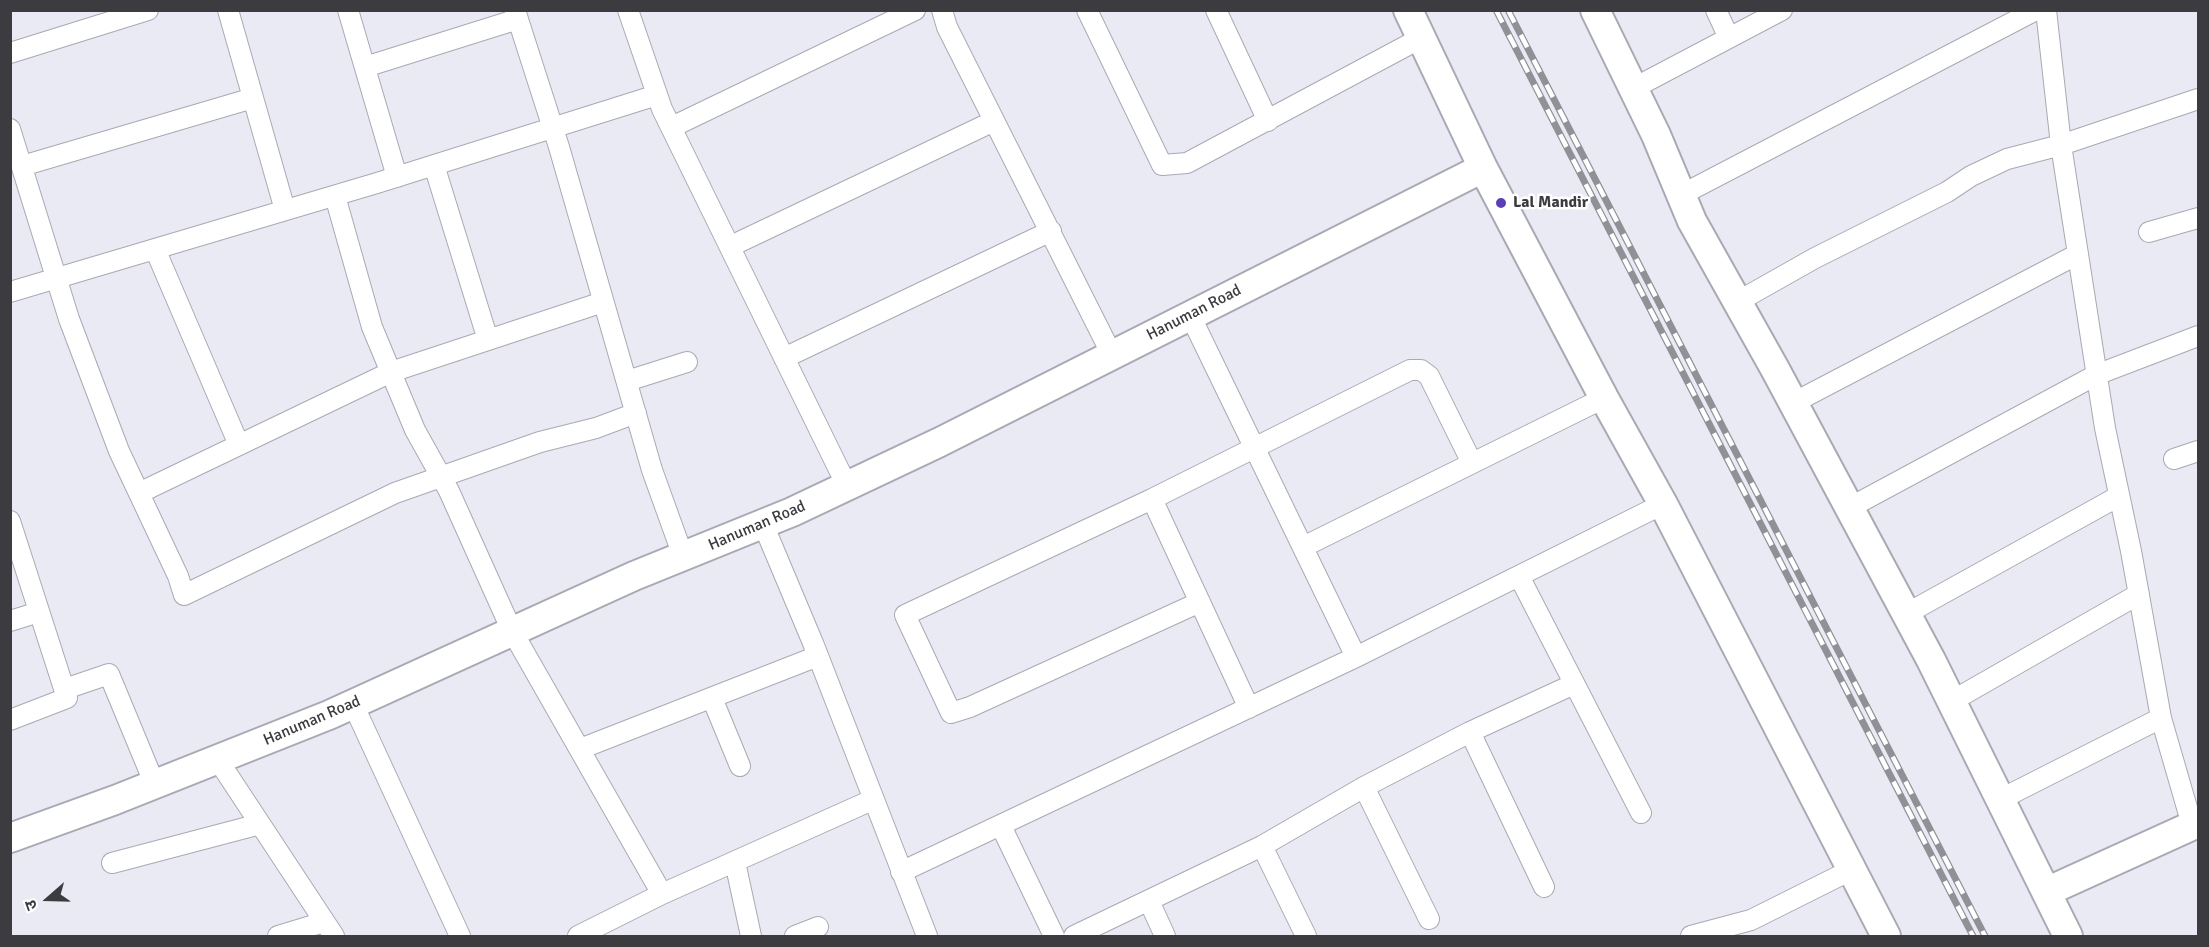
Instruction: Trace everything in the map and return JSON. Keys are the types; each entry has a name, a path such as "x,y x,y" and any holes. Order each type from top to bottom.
{"street":[{"path":"10,53 148,10"},
{"path":"228,10 285,210"},
{"path":"348,10 397,177"},
{"path":"672,127 915,10"},
{"path":"942,10 947,27 1112,355"},
{"path":"1086,10 1162,165 1186,163 1421,38"},
{"path":"1216,10 1268,121"},
{"path":"1408,10 1483,168 1604,398 1663,504 1886,936"},
{"path":"1595,10 1634,88 1692,221 1793,403 1952,701 2068,936"},
{"path":"1716,10 1729,38"},
{"path":"1634,88 1782,10"},
{"path":"1681,195 2036,10"},
{"path":"2046,10 2061,145 2096,375 2161,718 2196,831 2050,901"},
{"path":"635,13 657,95 847,486"},
{"path":"365,67 517,15 652,470 683,556"},
{"path":"10,292 397,177 657,95"},
{"path":"22,166 253,98"},
{"path":"1737,302 1815,258 1947,192 1971,176 2007,159 2061,145 2199,99"},
{"path":"731,246 994,120"},
{"path":"10,129 57,279 119,451 178,576 184,595 395,493 540,442 596,428 636,413"},
{"path":"434,165 488,340"},
{"name":"Hanuman Road","path":"10,838 218,760 353,704 512,631 847,486 1483,168"},
{"path":"335,195 372,327 415,430 441,477 512,631 662,894"},
{"path":"2150,232 2199,218"},
{"path":"784,358 1051,231"},
{"path":"155,249 239,445"},
{"path":"1793,403 2078,254"},
{"path":"139,493 391,372 603,302"},
{"path":"1190,315 1356,657"},
{"path":"1849,508 2096,375 2199,336"},
{"path":"627,381 687,362"},
{"path":"1200,602 970,707 951,713 905,615 1152,499 1410,370 1421,370 1437,388 1472,463"},
{"path":"1303,547 1604,398"},
{"path":"2174,459 2199,451"},
{"path":"1906,614 2119,496"},
{"path":"1152,499 1249,708"},
{"path":"902,872 1356,657 1663,504"},
{"path":"10,521 68,698 10,720"},
{"path":"763,524 818,656 872,800 927,936"},
{"path":"1519,576 1641,813"},
{"path":"1952,701 2139,594"},
{"path":"10,621 39,612"},
{"path":"579,749 818,656"},
{"path":"65,689 109,674 155,784"},
{"path":"1074,936 1262,846 1364,788 1470,732 1574,684"},
{"path":"712,698 740,766"},
{"path":"353,704 460,936"},
{"path":"2001,799 2161,718"},
{"path":"1470,732 1544,887"},
{"path":"218,760 329,929 279,936"},
{"path":"1364,788 1429,919"},
{"path":"578,936 609,930 662,894 872,800"},
{"path":"112,863 260,824"},
{"path":"1001,826 1054,936"},
{"path":"1262,846 1306,936"},
{"path":"735,862 751,936"},
{"path":"1692,936 1751,920 1851,870"},
{"path":"1149,901 1165,936"},
{"path":"795,936 818,927"}],"railway":[{"path":"1496,10 1973,936"},
{"path":"1508,10 1985,936"}],"place":[{"name":"Lal Mandir","path":"1501,203"}]}
